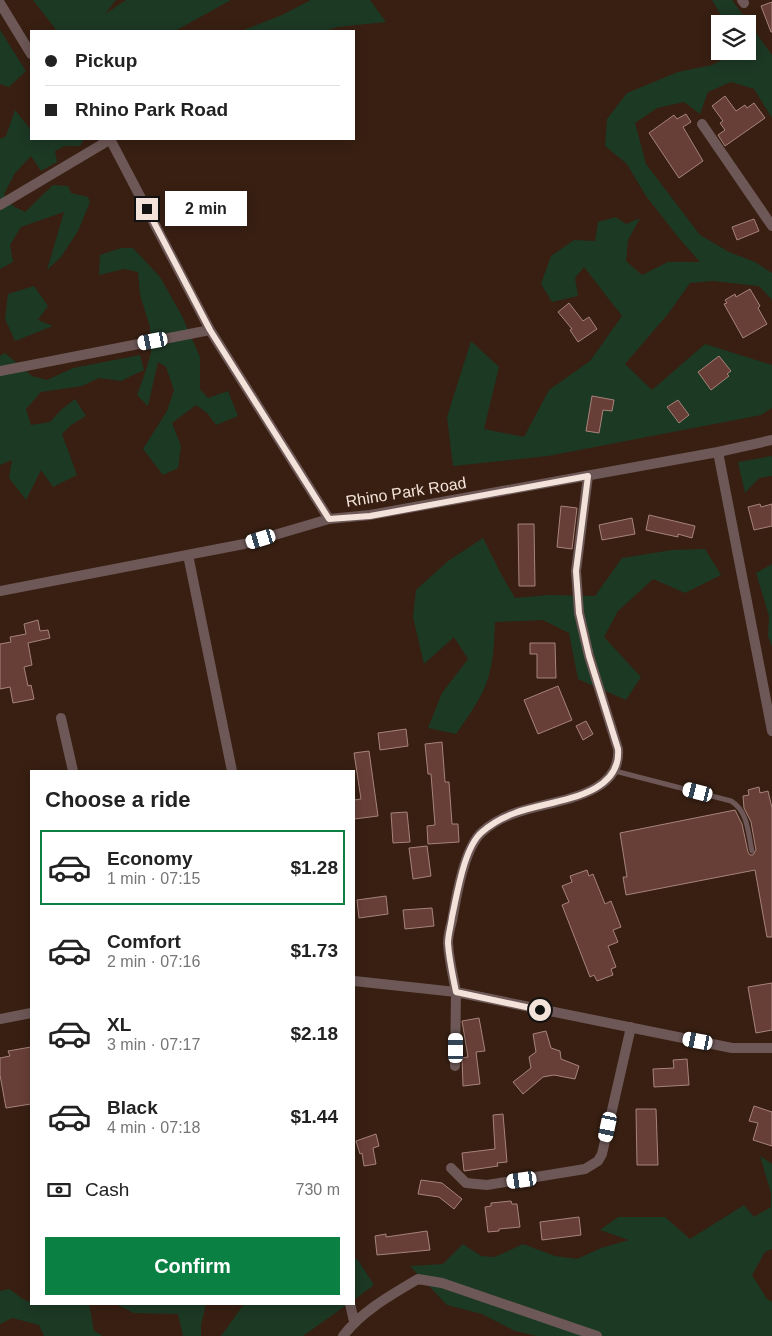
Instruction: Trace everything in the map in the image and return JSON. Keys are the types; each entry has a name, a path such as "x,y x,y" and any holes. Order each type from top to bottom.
{"street":[{"path":"0,2 30,52"},
{"path":"702,124 753,195 772,226"},
{"path":"0,205 108,140"},
{"name":"Rhino Park Road","path":"111,140 210,330 329,519 370,516 718,452 772,440"},
{"path":"0,371 210,330"},
{"path":"718,452 772,731"},
{"path":"456,1066 456,992 448,942 459,882 472,846 481,833 515,813 563,800 594,789 615,771 619,759 618,749 589,656 579,613 576,571 588,476"},
{"path":"0,591 244,544 329,519"},
{"path":"188,555 232,770"},
{"path":"62,718 73,770"},
{"path":"355,981 456,992 732,1048 772,1048"},
{"path":"0,1019 30,1013"},
{"path":"451,1168 466,1183 487,1185 585,1169 598,1161 602,1154 631,1028"},
{"path":"342,1336 354,1322 388,1296 418,1279 442,1283 597,1336"},
{"path":"350,1305 354,1322"}],"lane":[{"path":"615,771 737,804 744,814 752,851"}],"green space":[{"path":"33,0 116,0 105,14 126,0 231,0 177,30 56,30"},
{"path":"311,0 370,0 386,22 337,27 328,30 244,30 282,15"},
{"path":"712,0 732,0 743,15 721,15"},
{"path":"0,30 26,71 9,87 0,84"},
{"path":"756,33 772,55 772,118 754,89 731,82 708,92 700,114 684,102 657,108 635,123 646,164 700,235 729,252 755,262 772,273 772,300 759,286 713,281 690,283 668,314 625,364 652,390 705,344 772,365 772,408 761,415 548,456 453,466 447,417 471,341 499,367 484,429 524,437 549,390 590,361 622,316 584,267 575,278 578,296 552,302 541,284 551,256 574,240 595,241 598,222 616,217 626,224 640,218 628,240 626,261 642,275 668,262 700,262 646,196 627,164 605,146 607,119 627,93 678,72 712,65 722,60 756,60"},
{"path":"15,110 30,129 30,140 83,140 80,146 65,146 55,151 57,162 41,171 31,156 15,173 4,194 13,206 25,212 53,185 68,186 71,193 88,197 90,202 78,231 61,257 47,270 64,212 21,227 10,245 13,262 0,269 0,139 6,136"},
{"path":"121,248 133,248 160,277 182,316 200,357 200,389 208,398 228,391 238,416 216,425 207,413 196,405 172,423 181,446 178,468 163,475 143,449 167,411 174,390 166,367 158,362 148,406 137,395 151,353 150,327 140,295 138,272 124,269 99,275 100,255"},
{"path":"34,286 48,306 38,320 53,326 15,341 5,319 8,294"},
{"path":"5,353 32,376 47,380 73,368 140,355 144,370 121,381 99,378 82,386 41,392 26,409 31,425 50,422 75,399 86,416 71,425 62,434 77,475 53,487 41,470 26,500 9,478 12,460 0,465 0,356"},
{"path":"772,456 772,476 759,478 745,493 738,462"},
{"path":"483,538 515,598 548,595 595,596 622,558 672,550 705,549 721,575 685,593 653,579 618,611 604,637 641,677 626,700 578,679 569,633 543,620 495,622 489,676 476,704 456,734 428,728 442,693 468,659 454,637 424,664 413,617 416,590 448,561"},
{"path":"772,564 772,647 768,636 769,616 756,573"},
{"path":"760,1156 772,1164 772,1249 765,1252 752,1275 767,1299 772,1302 772,1336 537,1336 515,1331 482,1314 447,1305 410,1266 443,1264 463,1244 481,1256 495,1257 523,1244 555,1256 577,1259 601,1248 629,1240 600,1230 618,1217 665,1217 690,1239 744,1205 754,1217 771,1207 771,1193"},
{"path":"355,1258 358,1260 374,1285 355,1299"},
{"path":"9,1289 30,1302 30,1305 89,1305 94,1331 103,1336 44,1336 39,1325 12,1318 0,1324 0,1291"},
{"path":"117,1305 206,1305 201,1325 201,1336 183,1336 178,1314 134,1313"},
{"path":"243,1305 347,1305 303,1336 221,1336"}],"building":[{"path":"772,2 772,32 771,32 761,6"},
{"path":"725,96 736,111 745,105 747,108 754,103 765,118 725,146 718,135 725,130 720,123 723,121 712,106"},
{"path":"686,114 691,122 683,127 703,161 679,178 649,133 674,115 677,119"},
{"path":"754,219 759,231 737,240 732,227"},
{"path":"750,289 760,306 758,308 767,324 743,338 724,304 727,303 725,300 735,294 736,297"},
{"path":"569,303 583,321 589,317 597,329 578,342 570,330 572,329 558,312"},
{"path":"719,356 731,371 727,374 729,376 711,390 698,372"},
{"path":"592,396 614,400 612,411 603,410 599,433 586,431"},
{"path":"678,400 689,415 679,423 667,407"},
{"path":"760,504 761,507 772,504 772,526 754,530 748,507"},
{"path":"561,506 577,508 572,549 557,547"},
{"path":"649,515 695,526 692,538 678,534 678,537 646,530"},
{"path":"632,518 635,534 602,540 599,525"},
{"path":"518,524 534,524 535,586 519,586"},
{"path":"38,620 40,631 48,630 50,638 28,643 32,665 24,667 28,686 31,685 34,699 13,703 10,687 0,689 0,644 11,642 10,637 26,634 24,624"},
{"path":"530,643 555,643 556,678 537,678 537,654 530,654"},
{"path":"558,686 572,720 538,734 524,700"},
{"path":"586,721 593,734 583,740 576,726"},
{"path":"406,729 408,746 380,750 378,733"},
{"path":"442,742 445,782 449,782 452,824 458,824 459,842 428,844 427,826 435,825 431,774 428,774 425,744"},
{"path":"369,751 378,816 355,819 355,800 361,799 354,753"},
{"path":"759,787 760,793 768,791 772,808 772,937 767,937 755,870 626,895 623,877 627,877 620,833 735,810 742,824 748,852 750,855 753,855 756,850 751,822 744,808 743,796 749,795 748,790"},
{"path":"407,812 410,842 393,843 391,813"},
{"path":"427,846 431,876 413,879 409,848"},
{"path":"587,870 589,876 593,874 605,904 611,901 621,927 613,930 618,942 608,946 616,967 611,969 613,975 597,981 594,975 590,977 562,905 569,902 562,886 572,882 570,876"},
{"path":"386,896 388,914 359,918 357,900"},
{"path":"432,908 434,926 405,929 403,910"},
{"path":"772,983 772,1030 756,1033 748,987"},
{"path":"479,1018 485,1051 476,1052 480,1084 463,1086 462,1058 468,1057 462,1021"},
{"path":"546,1031 551,1048 560,1051 561,1059 579,1066 575,1079 554,1075 543,1077 523,1094 513,1082 531,1068 529,1057 536,1052 533,1034"},
{"path":"30,1047 30,1104 6,1108 0,1075 0,1058 10,1056 8,1051"},
{"path":"687,1059 689,1085 654,1087 653,1069 674,1068 673,1060"},
{"path":"754,1106 772,1112 772,1146 753,1140 758,1123 749,1121"},
{"path":"636,1109 656,1109 658,1165 637,1165"},
{"path":"503,1114 507,1162 497,1163 498,1166 464,1171 462,1153 495,1149 493,1115"},
{"path":"376,1134 379,1146 373,1148 376,1164 364,1166 362,1153 360,1154 356,1141"},
{"path":"421,1180 442,1183 462,1199 454,1209 439,1197 418,1194"},
{"path":"511,1201 512,1204 517,1204 520,1227 488,1232 485,1207 491,1206 491,1203"},
{"path":"579,1217 581,1235 542,1240 540,1222"},
{"path":"427,1231 430,1250 377,1255 375,1236 386,1234 386,1237"}],"route":[{"path":"147,209 210,330 329,519 370,516 588,476 576,571 579,613 589,656 618,749 619,759 615,771 594,789 563,800 515,813 481,833 472,846 459,882 448,942 456,992 540,1010"}]}
